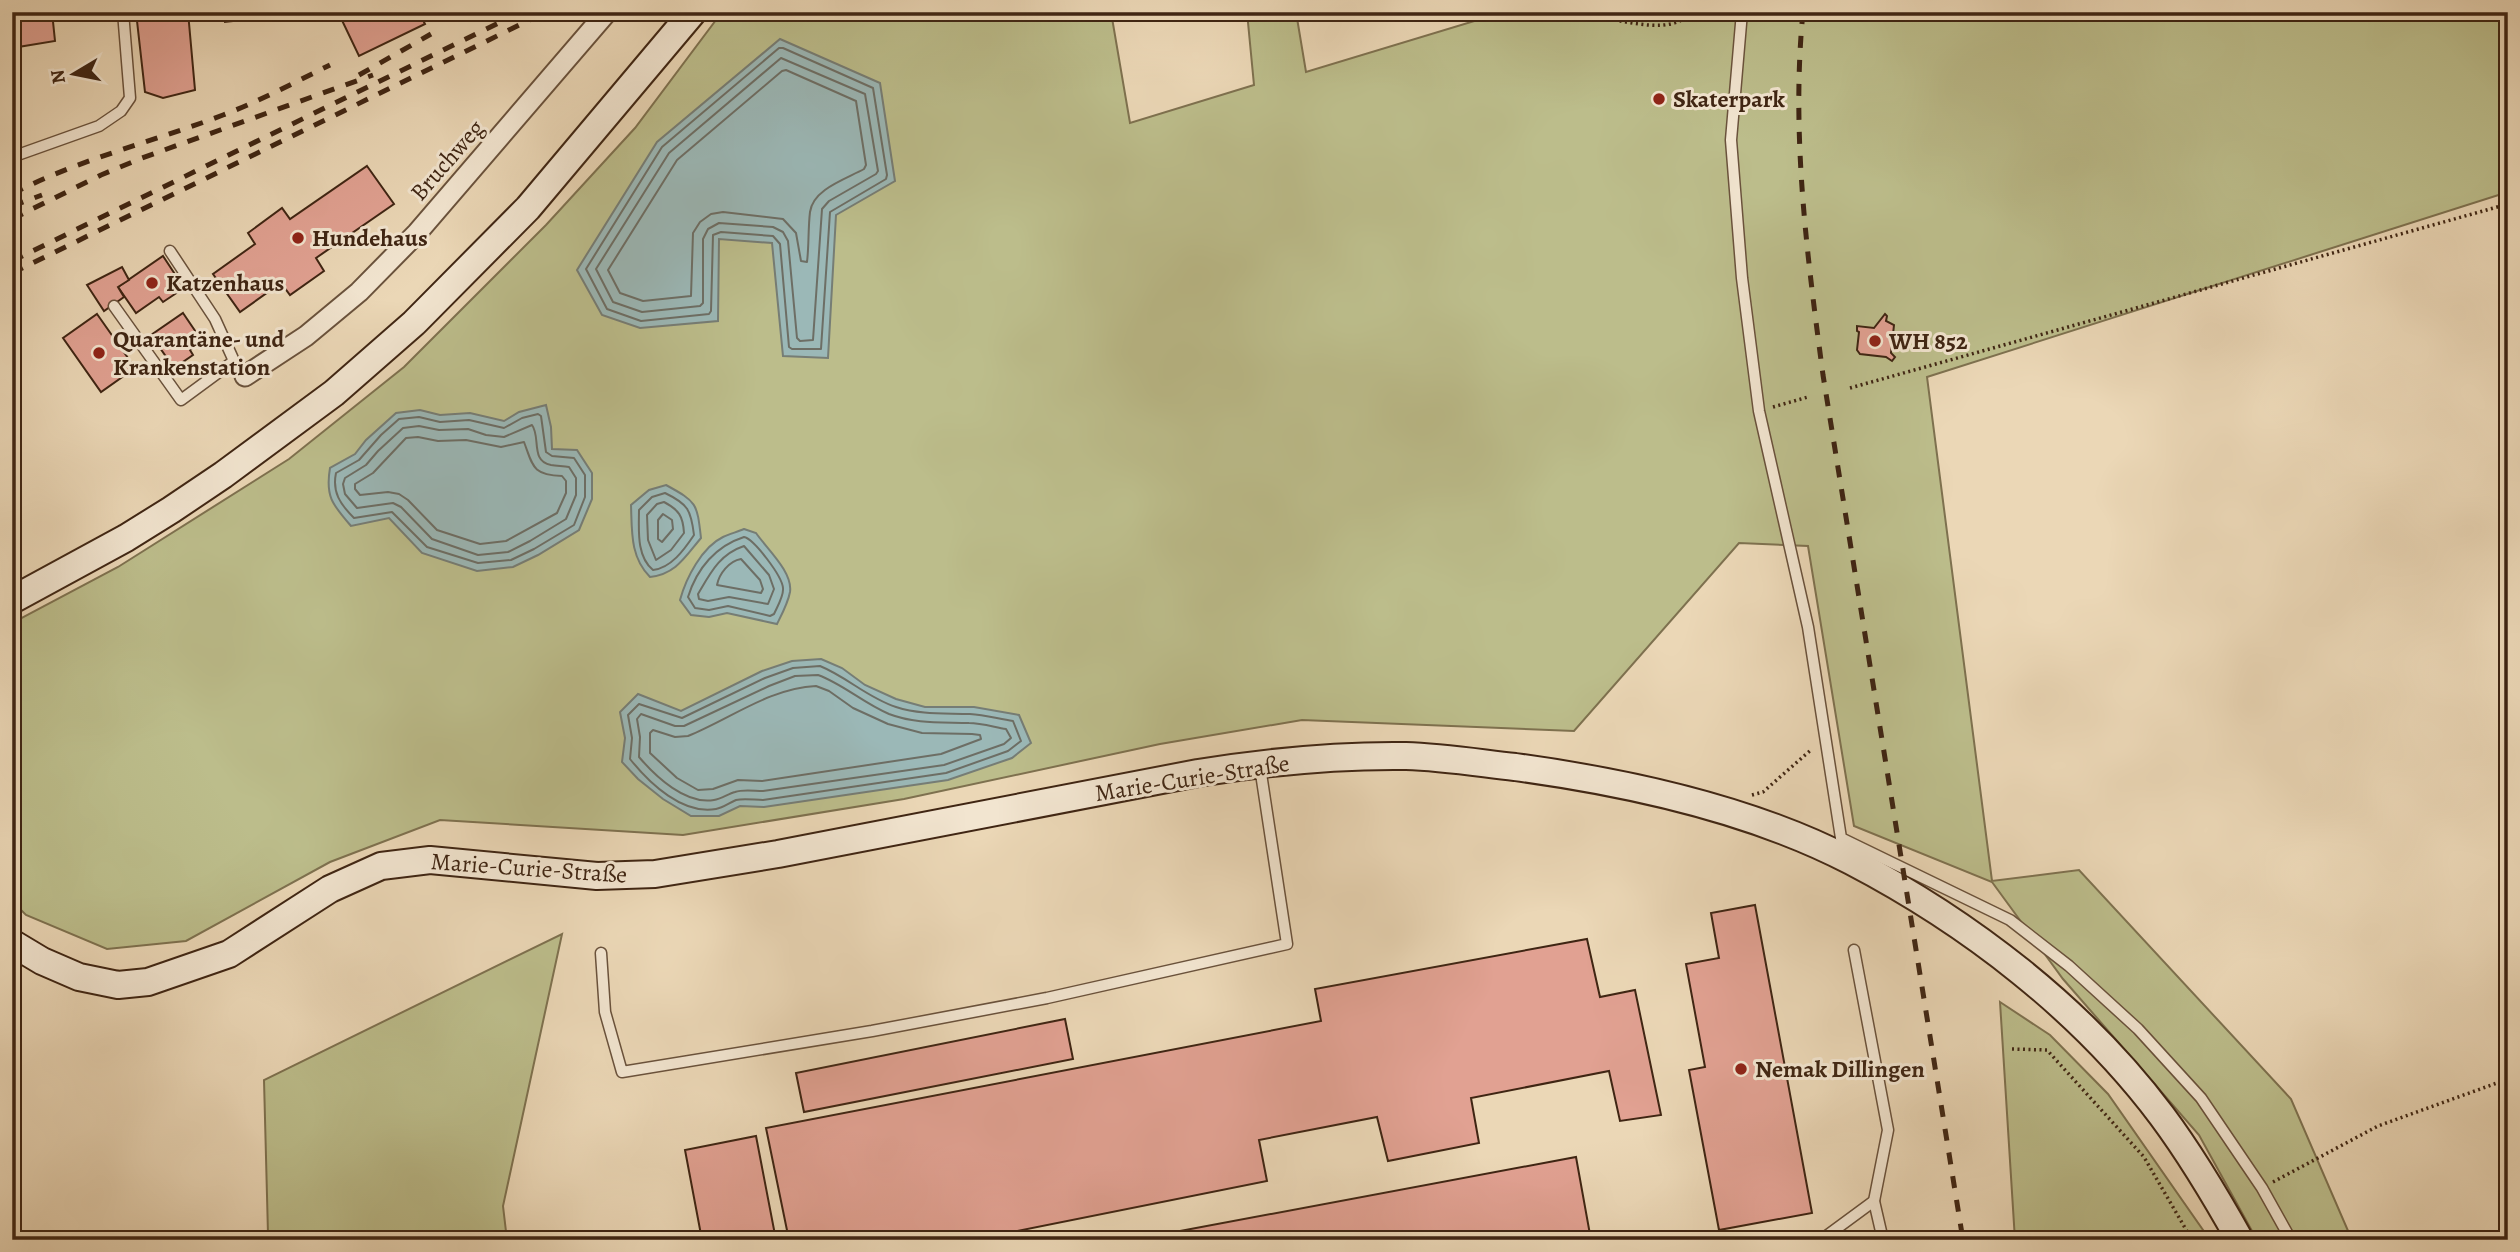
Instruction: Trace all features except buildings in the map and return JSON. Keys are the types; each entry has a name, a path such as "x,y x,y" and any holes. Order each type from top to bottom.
{"main road":[{"path":"12,600 82,563 171,510 334,393 414,323 528,208 693,12"},
{"name":"Marie-Curie-Straße","path":"12,943 42,961 79,977 118,985 148,982 229,954 330,889 381,866 430,860 597,876 655,874 778,854 1185,775 1260,763 1341,757 1409,756 1565,774 1646,791 1734,805 1788,834 1850,860 1931,907 2052,998 2111,1056 2160,1113 2207,1180 2240,1240"}],"street":[{"name":"Bruchweg","path":"239,369 306,336 359,292 417,233 607,12"}],"lane":[{"path":"12,157 99,126 121,111 130,98 123,12"},
{"path":"1742,12 1731,140 1742,278 1759,411 1808,627 1841,838 2010,920 2069,965 2138,1029 2201,1098 2262,1188 2291,1240"},
{"path":"114,306 181,400 239,369 215,319 170,251"},
{"path":"601,953 605,1012 622,1072 872,1031 1007,1005 1287,944 1260,763"},
{"path":"1854,950 1888,1130 1874,1201 1883,1240"},
{"path":"1821,1240 1874,1201"}],"path":[{"path":"1601,12 1607,19 1665,26 1685,20 1691,12"},
{"path":"1616,20 1635,12"},
{"path":"1850,388 2508,204"},
{"path":"1759,411 1808,397"},
{"path":"1734,805 1763,792 1824,739"},
{"path":"2012,1049 2047,1050 2144,1157 2192,1240"},
{"path":"2262,1188 2378,1126 2508,1079"}],"green space":[{"path":"722,12 1111,12 1130,123 1254,85 1247,12 1296,12 1306,72 1504,12 2508,12 2508,192 1927,377 1992,881 2079,870 2291,1099 2352,1240 2257,1240 2199,1135 2063,979 1992,882 1854,826 1808,546 1739,543 1574,731 1302,720 1160,744 904,799 683,835 440,820 330,862 186,941 107,949 26,915 12,901 12,623 118,567 289,459 404,367 546,225 635,128"},
{"path":"562,934 503,1206 507,1240 244,1240 268,1234 264,1080"},
{"path":"2000,1002 2050,1035 2108,1094 2210,1240 2015,1240"}],"water":[{"path":"780,39 880,83 895,181 836,215 828,358 783,356 772,243 719,239 718,321 640,328 602,315 577,270 657,142"},
{"path":"546,405 552,449 577,450 592,473 592,499 579,530 513,567 477,571 422,553 389,518 351,526 332,500 329,486 330,468 355,454 366,440 396,413 420,410 440,415 470,413 504,421 519,412"},
{"path":"666,485 694,505 701,538 673,568 650,577 635,552 631,505 649,490"},
{"path":"744,529 756,533 788,577 790,592 777,624 727,613 709,617 691,615 680,600 696,564 715,542"},
{"path":"821,659 842,668 865,685 896,699 925,707 974,707 1019,715 1031,743 1012,758 948,780 764,807 740,806 719,816 691,816 663,799 622,762 625,738 620,712 638,694 681,711 762,671 792,661"}],"railway":[{"path":"12,261 521,12"},
{"path":"12,273 546,12"},
{"path":"1803,12 1800,149 1806,240 1817,330 1963,1240"},
{"path":"359,75 431,34"},
{"path":"12,194 63,171 237,110 330,65"},
{"path":"12,219 142,158 373,75"},
{"path":"12,206 42,195"}],"place":[{"name":"Skaterpark","path":"1659,99"},
{"name":"Hundehaus","path":"298,238"},
{"name":"Katzenhaus","path":"152,283"},
{"name":"WH 852","path":"1875,341"},
{"name":"Quarantäne- und Krankenstation","path":"99,353"},
{"name":"Nemak Dillingen","path":"1741,1069"}]}
